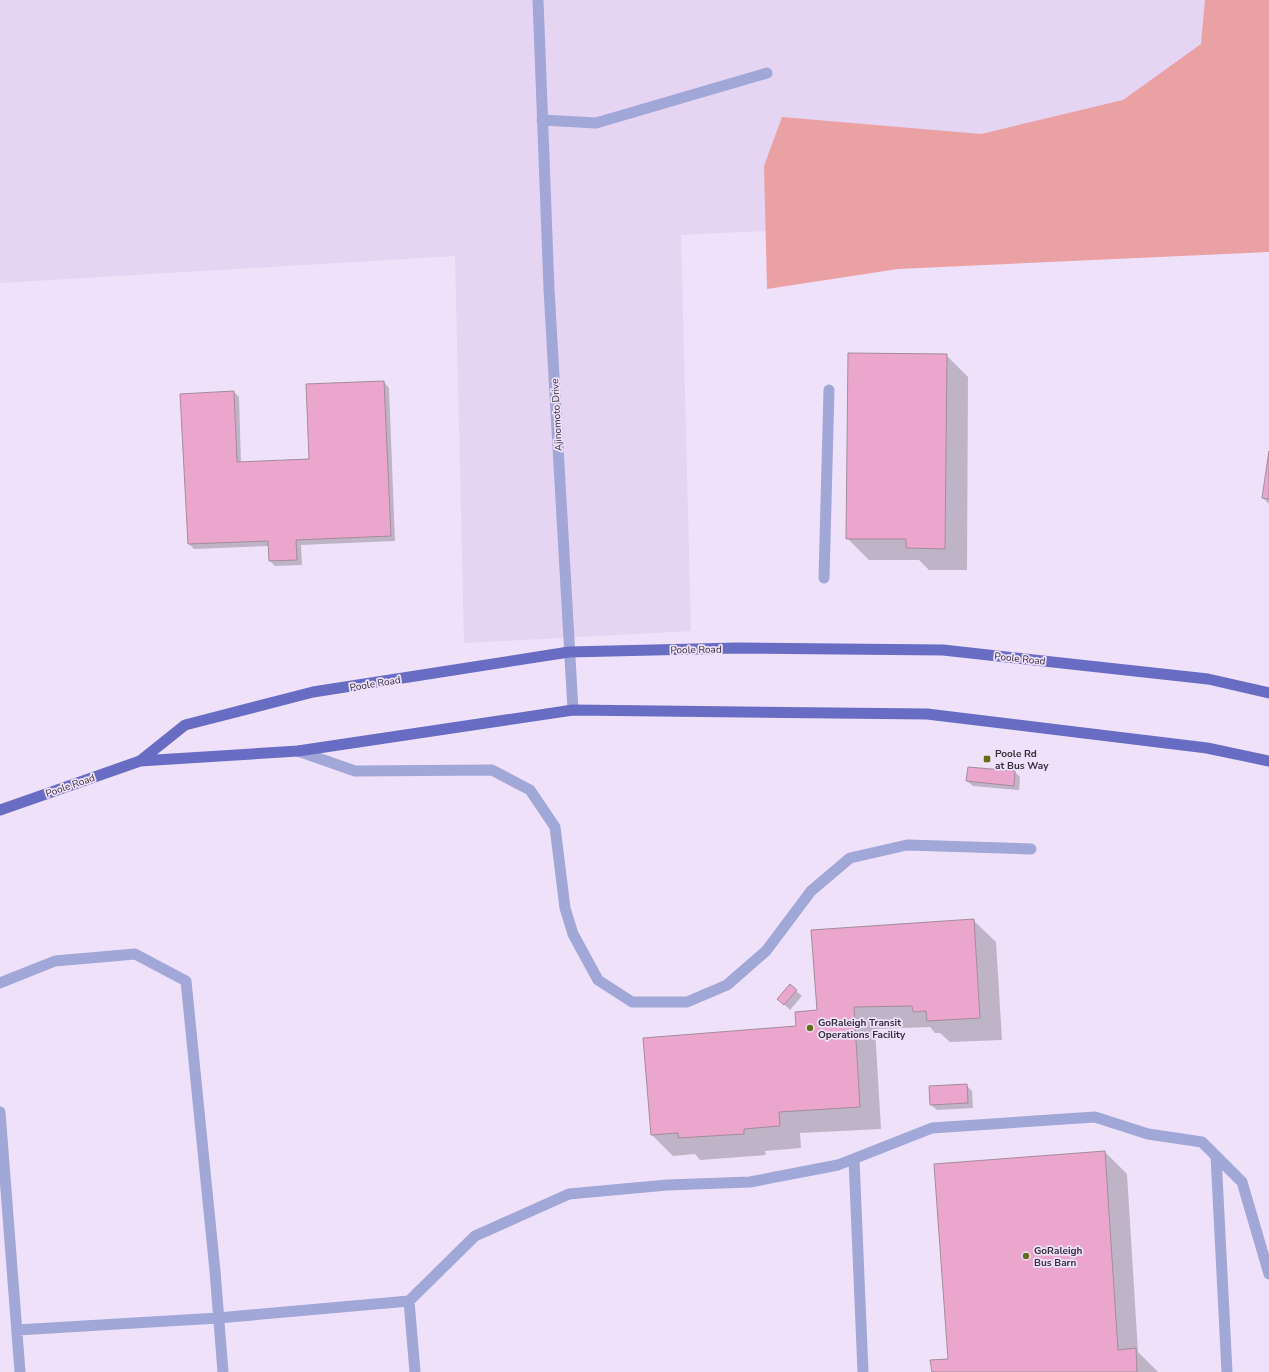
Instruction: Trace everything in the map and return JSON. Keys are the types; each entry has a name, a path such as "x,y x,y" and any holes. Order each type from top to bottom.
{"main road":[{"name":"Poole Road","path":"140,760 185,725 313,692 569,652 737,648 943,650 1208,679 1269,693"},
{"name":"Poole Road","path":"0,810 140,760 298,751 573,710 927,714 1207,748 1269,761"}],"street":[{"name":"Ajinomoto Drive","path":"538,0 549,289 573,710"},
{"path":"542,120 596,123 766,73"},
{"path":"824,578 829,390"},
{"path":"298,751 355,771 492,770 530,790 555,827 565,908 573,934 598,980 632,1002 687,1002 727,985 766,952 811,891 850,858 908,845 1031,849"},
{"path":"0,983 55,961 135,954 186,981 223,1372"},
{"path":"0,1112 20,1372"},
{"path":"17,1330 218,1318 409,1301 475,1236 568,1194 667,1185 750,1182 838,1165 932,1128 1095,1117 1148,1134 1202,1142 1242,1182 1269,1274"},
{"path":"1216,1156 1226,1372"},
{"path":"854,1159 863,1372"},
{"path":"409,1301 415,1372"}],"shaded area":[{"path":"0,0 1269,0 1269,207 681,235 691,631 464,643 455,256 0,283"},
{"path":"1205,0 1269,0 1269,252 898,269 767,289 764,166 782,117 981,134 1123,100 1201,44"}],"building":[{"path":"848,353 947,354 945,549 906,548 906,539 846,539"},
{"path":"384,381 391,536 296,540 297,560 269,561 268,541 188,544 180,394 234,391 237,462 309,459 306,384"},
{"path":"1269,451 1269,499 1262,498"},
{"path":"968,767 1015,771 1014,786 966,781"},
{"name":"GoRaleigh Transit Operations Facility","path":"974,919 980,1018 927,1021 926,1011 913,1012 912,1006 854,1007 860,1107 779,1112 780,1126 744,1129 744,1134 678,1138 678,1133 651,1135 643,1038 796,1026 795,1012 817,1010 811,930"},
{"path":"790,984 797,990 784,1005 777,999"},
{"path":"967,1084 968,1103 930,1105 929,1086"},
{"name":"GoRaleigh Bus Barn","path":"1105,1151 1118,1350 1136,1348 1137,1372 932,1372 930,1360 948,1359 934,1164"}],"place":[{"name":"Poole Rd at Bus Way","path":"987,759"},
{"name":"GoRaleigh Transit Operations Facility","path":"810,1028"},
{"name":"GoRaleigh Bus Barn","path":"1026,1256"}]}
